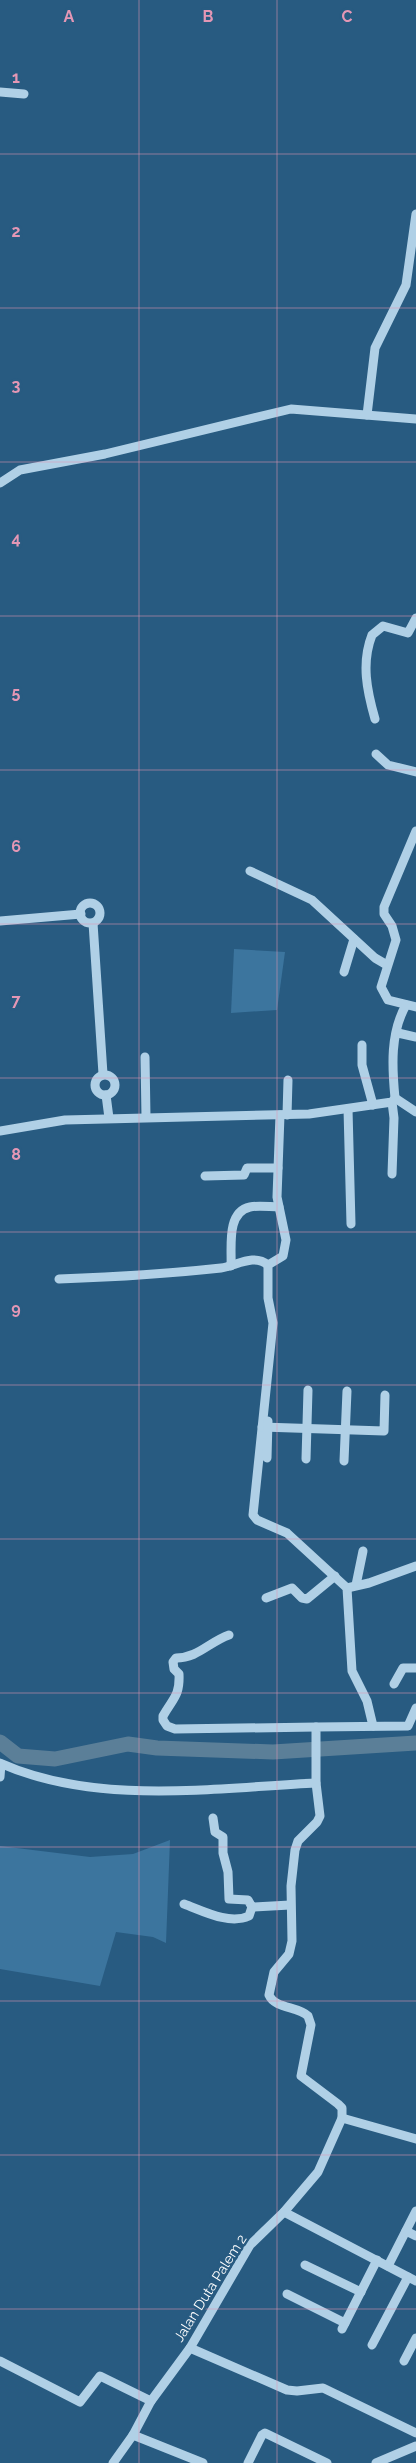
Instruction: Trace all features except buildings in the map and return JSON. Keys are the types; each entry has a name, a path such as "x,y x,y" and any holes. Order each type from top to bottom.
{"street":[{"path":"0,92 24,94"},
{"path":"367,415 370,374 376,344 406,285 412,265 416,214"},
{"path":"0,482 20,470 105,454 291,409 416,419"},
{"path":"375,719 366,690 368,656 372,635 383,626 408,633 416,618"},
{"path":"376,754 388,765 416,772"},
{"path":"416,831 384,907 384,914 392,926 396,940 381,987 388,1000 416,1007"},
{"path":"250,870 312,900 354,940 387,965"},
{"path":"95,904 100,912 98,919 93,923 86,922 81,914 85,905 95,904"},
{"path":"0,921 81,914"},
{"path":"93,923 103,1074"},
{"path":"344,972 354,940"},
{"path":"392,1174 394,1118 392,1056 400,1016 406,1005"},
{"path":"398,1033 416,1037"},
{"path":"362,1045 362,1065 373,1105"},
{"path":"145,1057 146,1117"},
{"path":"103,1074 110,1076 115,1082 114,1089 106,1095 96,1091 94,1084 97,1078 103,1074"},
{"path":"59,1278 139,1277 230,1266 241,1261 253,1260 268,1265 280,1259 285,1252 286,1240 279,1207 278,1168 288,1080"},
{"path":"106,1095 109,1118"},
{"path":"0,1131 40,1122 109,1118 284,1115 348,1109 393,1100 416,1112"},
{"path":"348,1109 352,1224"},
{"path":"205,1176 244,1174 247,1168 278,1168"},
{"path":"230,1266 233,1224 237,1215 252,1206 279,1207"},
{"path":"267,1458 265,1427 273,1323 268,1298 268,1265"},
{"path":"270,1386 254,1517 287,1533 347,1588 352,1671 367,1701 373,1726"},
{"path":"306,1459 308,1390"},
{"path":"344,1461 347,1391"},
{"path":"265,1427 384,1431 385,1395"},
{"path":"356,1585 364,1551"},
{"path":"347,1588 415,1569"},
{"path":"266,1598 292,1588 302,1598 307,1599 335,1576"},
{"path":"229,1635 219,1639 197,1655 187,1658 176,1658 173,1662 174,1669 179,1674 179,1692 163,1716 163,1720 168,1726 175,1729 408,1726 416,1708"},
{"path":"394,1684 403,1668 416,1668"},
{"path":"316,1727 316,1782 320,1816 317,1822 298,1842 292,1865 290,1905 292,1941 289,1954 274,1972 269,1995 272,2000 305,2013 310,2020 301,2076 342,2108 342,2118 416,2139"},
{"path":"0,1777 0,1763 42,1778 121,1790 149,1792 316,1782"},
{"path":"184,1904 212,1915 237,1918 249,1916 252,1907 248,1900 229,1899 228,1872 222,1853 223,1837 215,1832 213,1818"},
{"path":"252,1907 290,1905"},
{"name":"Jalan Duta Palem 2","path":"113,2463 132,2435 151,2401 190,2348 250,2245 284,2212 318,2172 342,2118"},
{"path":"388,2266 416,2211"},
{"path":"284,2212 412,2279 372,2345"},
{"path":"406,2231 416,2236"},
{"path":"287,2294 344,2326 377,2260"},
{"path":"305,2265 361,2292"},
{"path":"404,2361 416,2338"},
{"path":"190,2348 287,2390 297,2391 322,2388 416,2432"},
{"path":"0,2361 80,2402 100,2376 151,2401"},
{"path":"248,2463 265,2433 327,2463"},
{"path":"132,2435 192,2461 203,2463"},
{"path":"376,2463 416,2446"}],"shaded area":[{"path":"234,949 285,952 277,1010 231,1013"},
{"path":"170,1840 166,1943 153,1937 116,1932 100,1986 0,1969 0,1846 90,1857 133,1854"}],"waterway":[{"path":"0,1742 18,1756 55,1759 128,1744 157,1748 273,1752 416,1743"}]}
